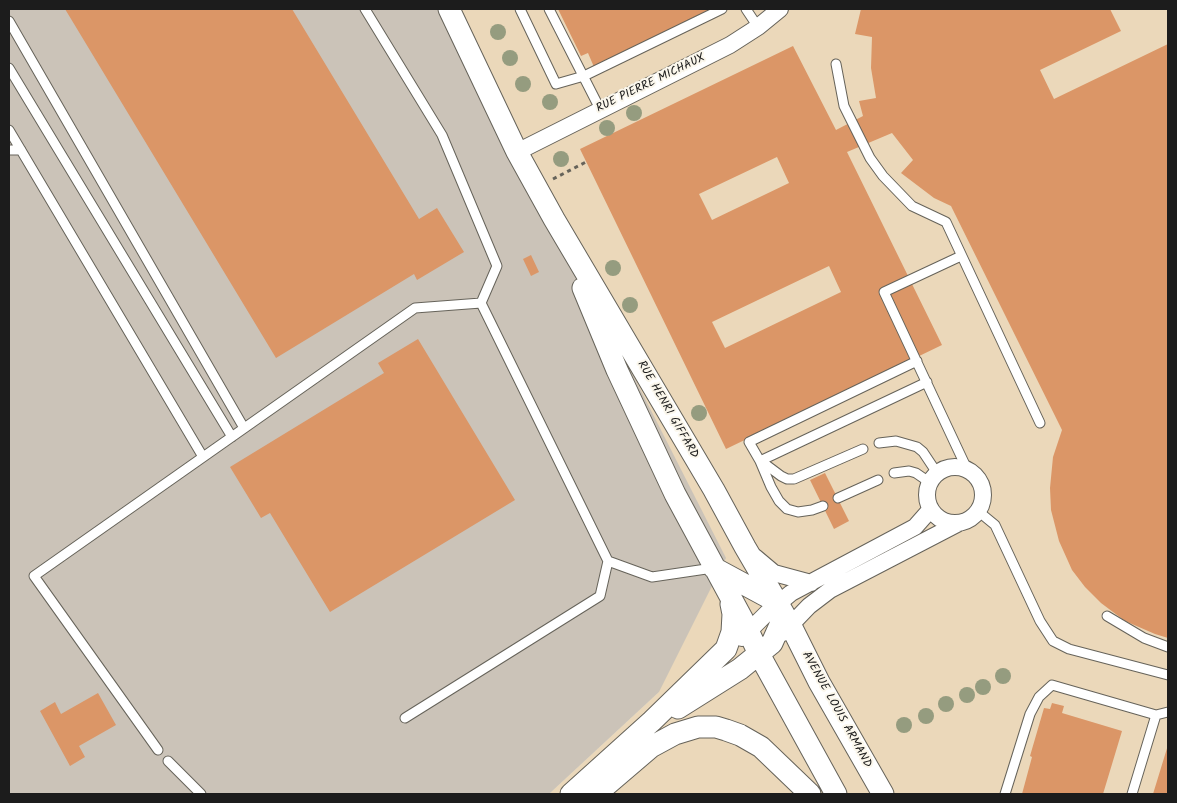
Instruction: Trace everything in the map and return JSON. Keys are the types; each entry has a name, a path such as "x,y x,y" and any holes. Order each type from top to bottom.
{"street":[{"name":"RUE HENRI GIFFARD","path":"449,9 517,152 554,219 671,415 791,626"},
{"name":"RUE PIERRE MICHAUX","path":"517,152 600,109 730,46 780,9"},
{"name":"RUE HENRI GIFFARD","path":"554,219 617,370 675,494 748,631 766,648"},
{"path":"652,721 688,703 766,648 810,606 830,590 973,517 978,511 983,498 982,488 978,480 967,469 951,467 944,469 933,478 926,492 927,501 930,510 943,521 959,523"},
{"path":"714,661 739,642 748,631 791,593 915,527 930,510"},
{"path":"745,547 774,573 811,583"},
{"path":"713,568 778,603 781,614 780,625 766,648"},
{"path":"571,794 652,721 726,650 732,632 733,614 729,594"},
{"name":"AVENUE LOUIS ARMAND","path":"791,626 819,682 883,794"},
{"path":"766,648 836,794"},
{"path":"596,794 651,747 675,734 698,727 726,730 740,735 761,747 810,794"}],"lane":[{"path":"365,9 442,135 497,266 481,303 608,561 600,596 405,718"},
{"path":"520,9 556,84 584,76 722,9"},
{"path":"550,9 600,109"},
{"path":"746,9 758,27"},
{"path":"9,21 244,428"},
{"path":"836,64 844,106 870,158 883,176 912,206 946,222 1040,423"},
{"path":"9,68 232,437"},
{"path":"9,130 203,457"},
{"path":"9,150 20,150"},
{"path":"961,256 884,292 967,469"},
{"path":"158,750 34,576 414,308 481,303"},
{"path":"823,506 798,512 787,509 779,501 771,488 760,461 749,442 917,361"},
{"path":"760,461 927,382"},
{"path":"879,443 896,441 918,447 924,452 933,478"},
{"path":"760,461 787,479 794,478 863,449"},
{"path":"894,473 909,470 933,478"},
{"path":"838,498 878,480"},
{"path":"978,511 995,525 1040,621 1053,641 1069,649 1168,675"},
{"path":"608,561 652,577 713,568"},
{"path":"1107,616 1144,638 1166,646"},
{"path":"1154,634 1166,646"},
{"path":"1005,794 1030,714 1039,697 1052,685 1156,715 1168,712"},
{"path":"1132,794 1156,715"},
{"path":"168,761 201,794"}],"path":[{"path":"537,187 586,162"}],"shaded area":[{"path":"9,9 447,9 726,558 659,692 549,794 9,794"},
{"path":"447,9 1168,9 1168,794 549,794 659,692"}],"building":[{"path":"65,9 292,9 419,219 437,208 464,252 417,280 414,274 276,358"},
{"path":"558,9 712,9 594,67 588,53 581,56"},
{"path":"861,9 1110,9 1121,31 1040,70 1054,99 1168,44 1168,638 1125,621 1101,603 1072,570 1059,541 1051,510 1050,488 1053,457 1062,430 951,206 934,198 901,173 913,160 892,133 847,152 942,345 726,449 580,149 793,46 836,130 863,116 859,101 876,98 871,68 872,37 855,34","holes":["777,157 789,183 712,220 699,194","829,266 841,292 725,348 712,322"]},
{"path":"531,255 539,272 531,276 523,259"},
{"path":"418,339 515,500 330,612 270,513 261,518 230,467 384,373 378,363"},
{"path":"825,473 849,521 834,529 810,480"},
{"path":"98,693 116,725 79,746 85,757 70,766 40,711 55,702 61,714"},
{"path":"1052,703 1064,706 1062,713 1122,731 1103,794 1022,794 1032,757 1030,756 1044,708 1050,709"},
{"path":"1168,745 1168,794 1153,794"}]}
